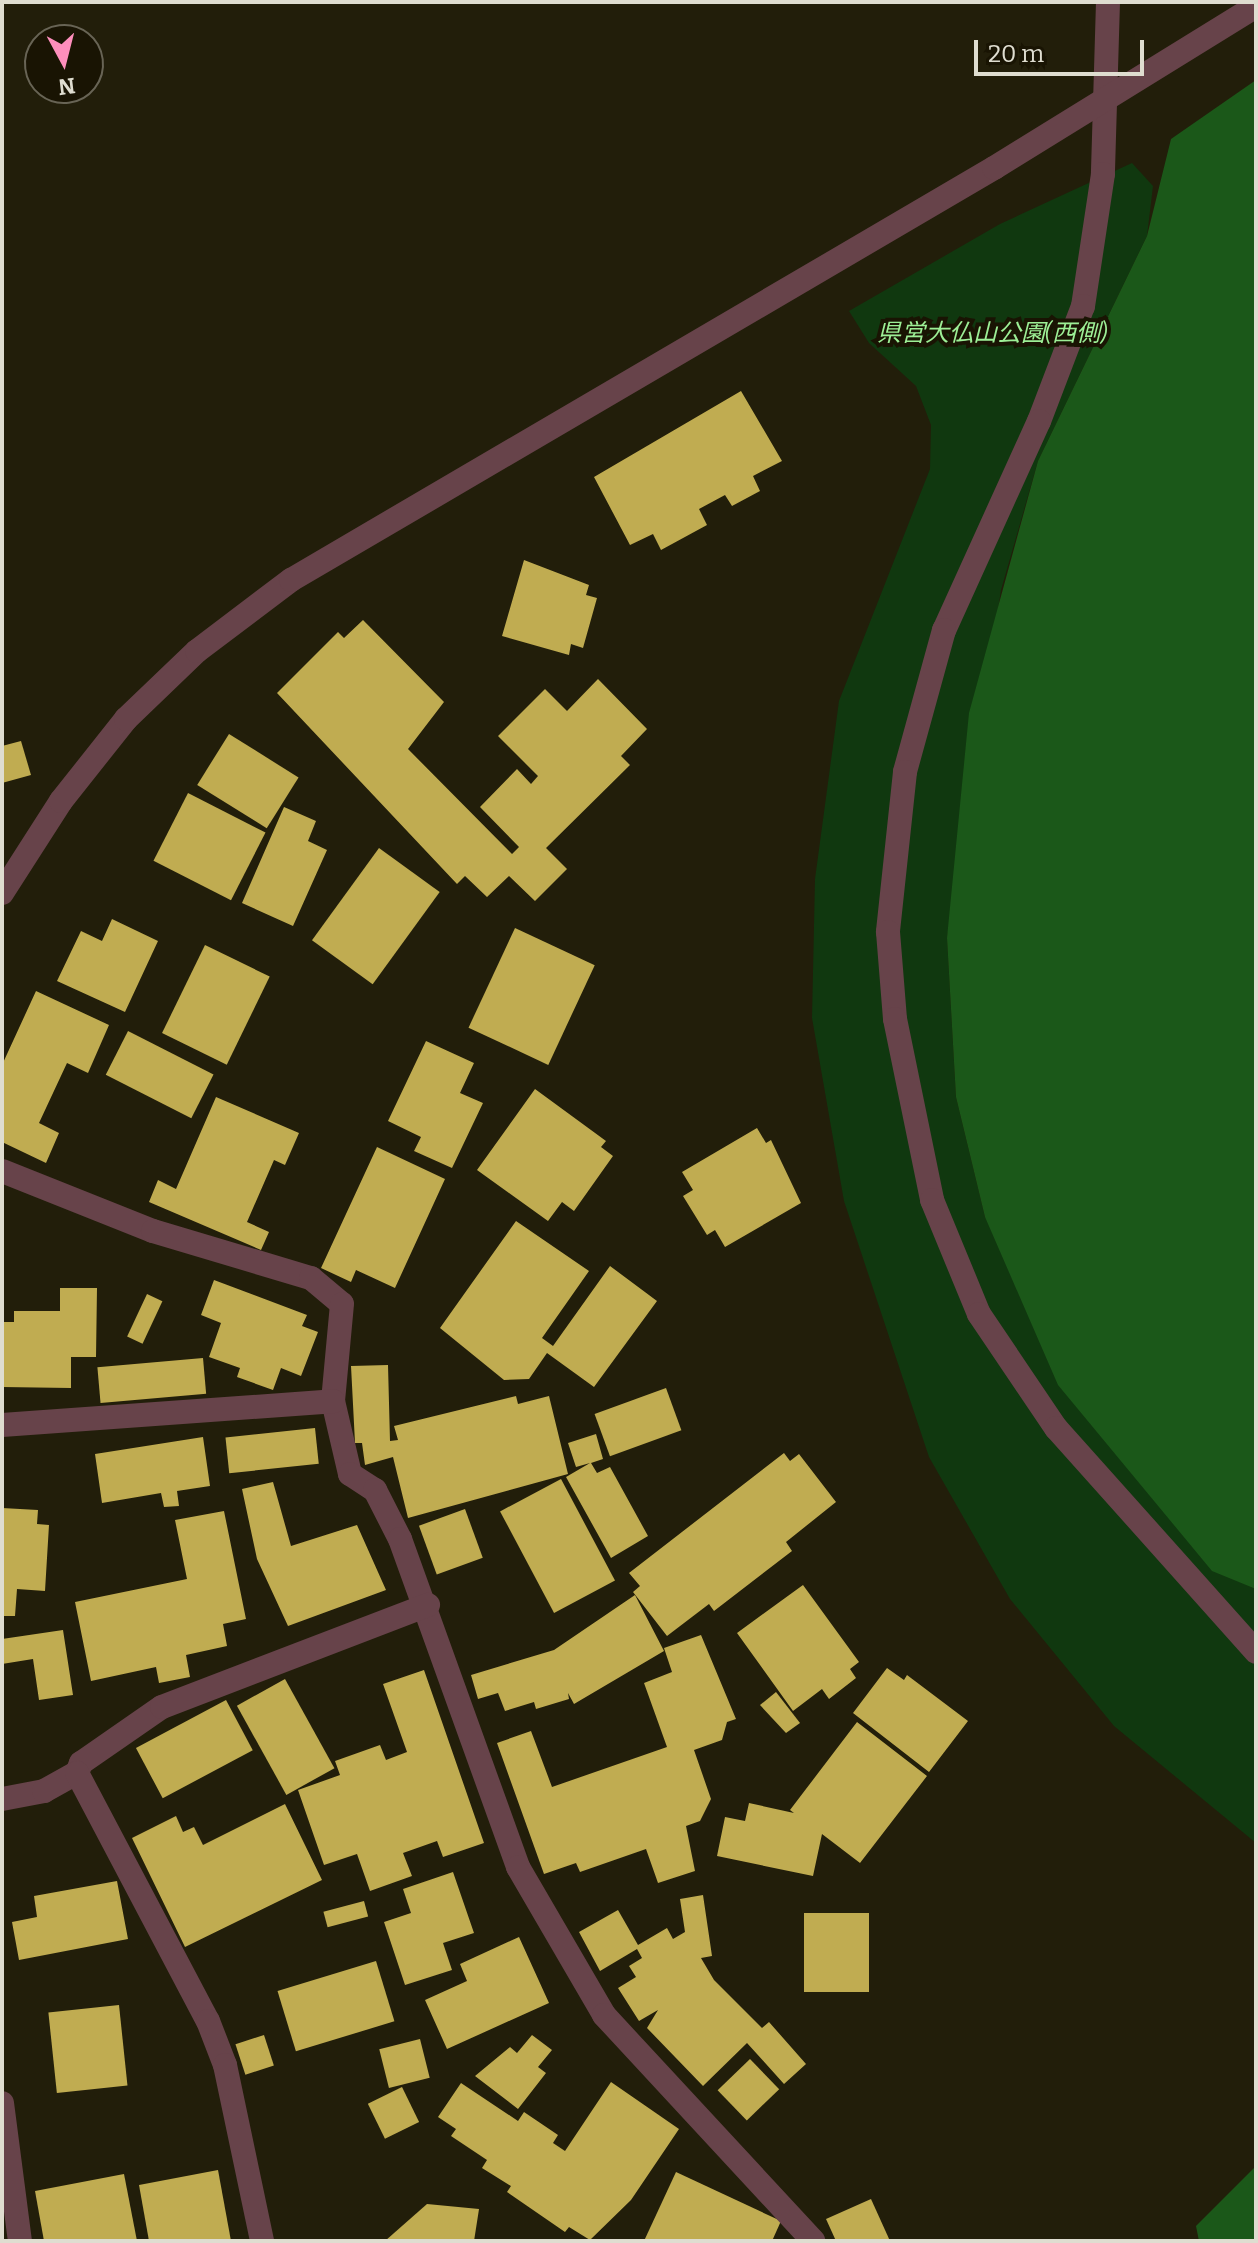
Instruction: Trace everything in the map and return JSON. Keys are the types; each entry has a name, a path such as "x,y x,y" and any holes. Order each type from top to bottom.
{"street":[{"path":"1108,2 1108,100 1083,306 1051,393 944,630 905,772 889,917 895,1019 932,1200 979,1314 1056,1428 1256,1652"},
{"path":"2,893 61,801 126,719 197,651 291,580 1108,100 1256,6"},
{"path":"2,1171 153,1231 311,1278 342,1304 333,1401 350,1474 375,1490 428,1605 442,1664 518,1867 604,2015 813,2241"},
{"path":"2,1425 333,1401"},
{"path":"2,1799 44,1791 77,1773 81,1763 162,1707 428,1605"},
{"path":"77,1773 208,2021 225,2065 262,2241"},
{"path":"2,2103 7,2182 20,2241"}],"green space":[{"path":"1256,80 1256,1589 1212,1571 1058,1385 985,1217 956,1097 947,938 969,713 1038,461 1147,236 1171,139"},
{"name":"県営大仏山公園(西側)","path":"1132,163 1153,186 1147,236 1038,461 1001,590 947,938 956,1097 985,1217 1256,1573 1256,1843 1114,1726 1010,1599 929,1457 844,1201 812,1018 815,879 839,701 930,469 931,425 916,386 869,343 849,311 1000,224"},
{"path":"1256,2166 1256,2241 1199,2241 1196,2226"}],"building":[{"path":"741,391 782,461 753,476 760,491 732,506 725,495 699,509 707,525 661,550 653,534 630,545 594,477"},
{"path":"524,560 589,585 586,595 597,598 583,648 571,644 569,655 502,636"},
{"path":"363,620 444,702 408,749 512,854 519,847 480,807 517,769 531,784 538,776 498,736 545,689 567,711 598,679 647,729 621,756 630,765 546,848 567,869 535,901 509,876 487,897 465,876 457,884 277,693 338,632 344,638"},
{"path":"229,734 299,777 267,828 197,785"},
{"path":"21,741 31,775 2,783 2,746"},
{"path":"188,793 266,832 231,900 153,861"},
{"path":"284,807 316,821 308,841 327,850 293,926 242,903"},
{"path":"379,848 440,892 373,984 312,940"},
{"path":"112,919 158,941 125,1012 57,981 81,931 102,941"},
{"path":"515,928 595,965 548,1065 469,1028"},
{"path":"205,945 270,977 227,1065 162,1033"},
{"path":"36,991 109,1025 88,1073 67,1063 39,1123 59,1133 46,1163 2,1142 2,1065"},
{"path":"128,1031 214,1075 191,1118 106,1075"},
{"path":"426,1041 474,1063 460,1093 483,1103 452,1168 414,1151 421,1137 388,1121"},
{"path":"535,1089 606,1141 601,1147 613,1156 574,1211 562,1202 548,1221 477,1170"},
{"path":"216,1097 299,1133 285,1165 274,1160 247,1222 269,1232 261,1250 149,1202 158,1180 176,1189"},
{"path":"757,1128 766,1143 771,1140 801,1203 725,1247 715,1230 707,1235 683,1196 693,1190 682,1172"},
{"path":"377,1147 445,1179 395,1288 356,1270 351,1282 321,1268"},
{"path":"516,1221 589,1271 542,1338 553,1346 610,1266 657,1301 594,1387 547,1353 529,1379 504,1380 440,1328"},
{"path":"214,1280 307,1315 302,1326 318,1332 301,1376 281,1368 273,1390 237,1377 240,1368 209,1357 221,1323 201,1315"},
{"path":"60,1288 97,1288 96,1357 71,1357 71,1388 2,1387 2,1322 14,1322 14,1311 60,1311"},
{"path":"147,1294 162,1301 143,1344 127,1337"},
{"path":"203,1358 206,1394 101,1403 97,1367"},
{"path":"388,1365 390,1441 398,1440 394,1426 516,1396 518,1404 549,1396 568,1474 408,1518 393,1457 365,1465 362,1443 355,1443 351,1366"},
{"path":"666,1388 681,1430 610,1456 595,1414"},
{"path":"315,1428 319,1464 229,1473 225,1437"},
{"path":"596,1434 603,1459 591,1463 597,1473 610,1467 648,1536 611,1558 566,1477 590,1463 576,1467 568,1443"},
{"path":"203,1437 210,1486 177,1491 179,1506 164,1507 161,1493 102,1503 95,1454"},
{"path":"784,1453 790,1461 799,1454 836,1502 786,1542 792,1551 714,1611 709,1604 667,1636 633,1592 640,1586 629,1573"},
{"path":"561,1479 615,1581 554,1613 500,1511"},
{"path":"273,1482 291,1546 357,1525 386,1590 288,1626 257,1559 242,1489"},
{"path":"2,1508 38,1510 37,1524 49,1525 45,1591 17,1589 15,1616 2,1616"},
{"path":"465,1509 483,1558 437,1575 419,1526"},
{"path":"224,1511 246,1619 223,1624 227,1646 186,1655 190,1677 159,1683 156,1667 91,1681 75,1602 187,1579 175,1520"},
{"path":"803,1585 859,1662 850,1669 856,1678 829,1699 822,1689 793,1711 737,1633"},
{"path":"635,1595 664,1651 574,1704 568,1693 569,1699 536,1709 534,1702 505,1711 498,1693 478,1699 471,1675 554,1650"},
{"path":"63,1630 73,1695 39,1700 33,1659 2,1664 2,1639"},
{"path":"701,1635 736,1719 727,1722 722,1740 694,1750 711,1799 700,1821 686,1826 695,1871 658,1883 646,1849 580,1872 576,1863 544,1874 497,1743 531,1731 552,1787 667,1747 644,1683 672,1672 664,1648"},
{"path":"887,1668 904,1680 907,1675 968,1721 929,1772 853,1713"},
{"path":"424,1670 484,1843 443,1857 437,1841 403,1853 412,1876 370,1891 357,1854 324,1865 298,1790 340,1775 335,1761 380,1745 386,1760 407,1752 383,1684"},
{"path":"285,1679 334,1768 286,1795 237,1706"},
{"path":"776,1692 800,1723 786,1733 760,1705"},
{"path":"226,1700 253,1750 163,1798 136,1748"},
{"path":"857,1722 927,1776 860,1863 822,1834 813,1876 717,1856 725,1817 745,1821 749,1803 794,1813 790,1810"},
{"path":"285,1804 322,1880 185,1947 132,1838 176,1816 183,1832 194,1827 203,1845"},
{"path":"453,1872 474,1933 443,1943 452,1970 405,1985 384,1922 411,1913 403,1889"},
{"path":"117,1881 128,1939 19,1960 12,1922 37,1917 34,1896"},
{"path":"703,1895 712,1956 701,1958 714,1980 762,2028 769,2022 806,2064 784,2084 747,2043 703,2086 647,2028 658,2010 639,2021 618,1988 636,1977 629,1966 642,1958 637,1949 600,1971 579,1932 618,1910 638,1945 667,1928 673,1939 685,1932 680,1899"},
{"path":"364,1901 368,1916 328,1927 323,1912"},
{"path":"804,1913 869,1913 869,1992 804,1992"},
{"path":"519,1937 549,2003 447,2049 425,2000 467,1981 460,1964"},
{"path":"376,1961 394,2021 296,2051 278,1991"},
{"path":"119,2005 127,2086 57,2093 48,2012"},
{"path":"264,2035 274,2065 245,2075 235,2044"},
{"path":"532,2035 552,2050 538,2067 546,2073 518,2109 475,2076 510,2047 517,2053"},
{"path":"420,2039 430,2078 389,2088 379,2049"},
{"path":"750,2059 779,2089 747,2120 718,2090"},
{"path":"611,2082 679,2129 631,2200 590,2240 569,2227 565,2232 507,2192 511,2186 482,2168 487,2160 451,2136 456,2129 438,2117 461,2083 518,2121 524,2112 558,2135 553,2143 565,2151"},
{"path":"402,2087 419,2122 385,2139 368,2104"},
{"path":"218,2170 231,2241 149,2241 139,2185"},
{"path":"676,2172 781,2221 772,2241 644,2241"},
{"path":"124,2174 137,2241 44,2241 35,2191"},
{"path":"871,2199 890,2241 836,2241 826,2219"},
{"path":"427,2204 479,2209 474,2241 385,2241"}]}
